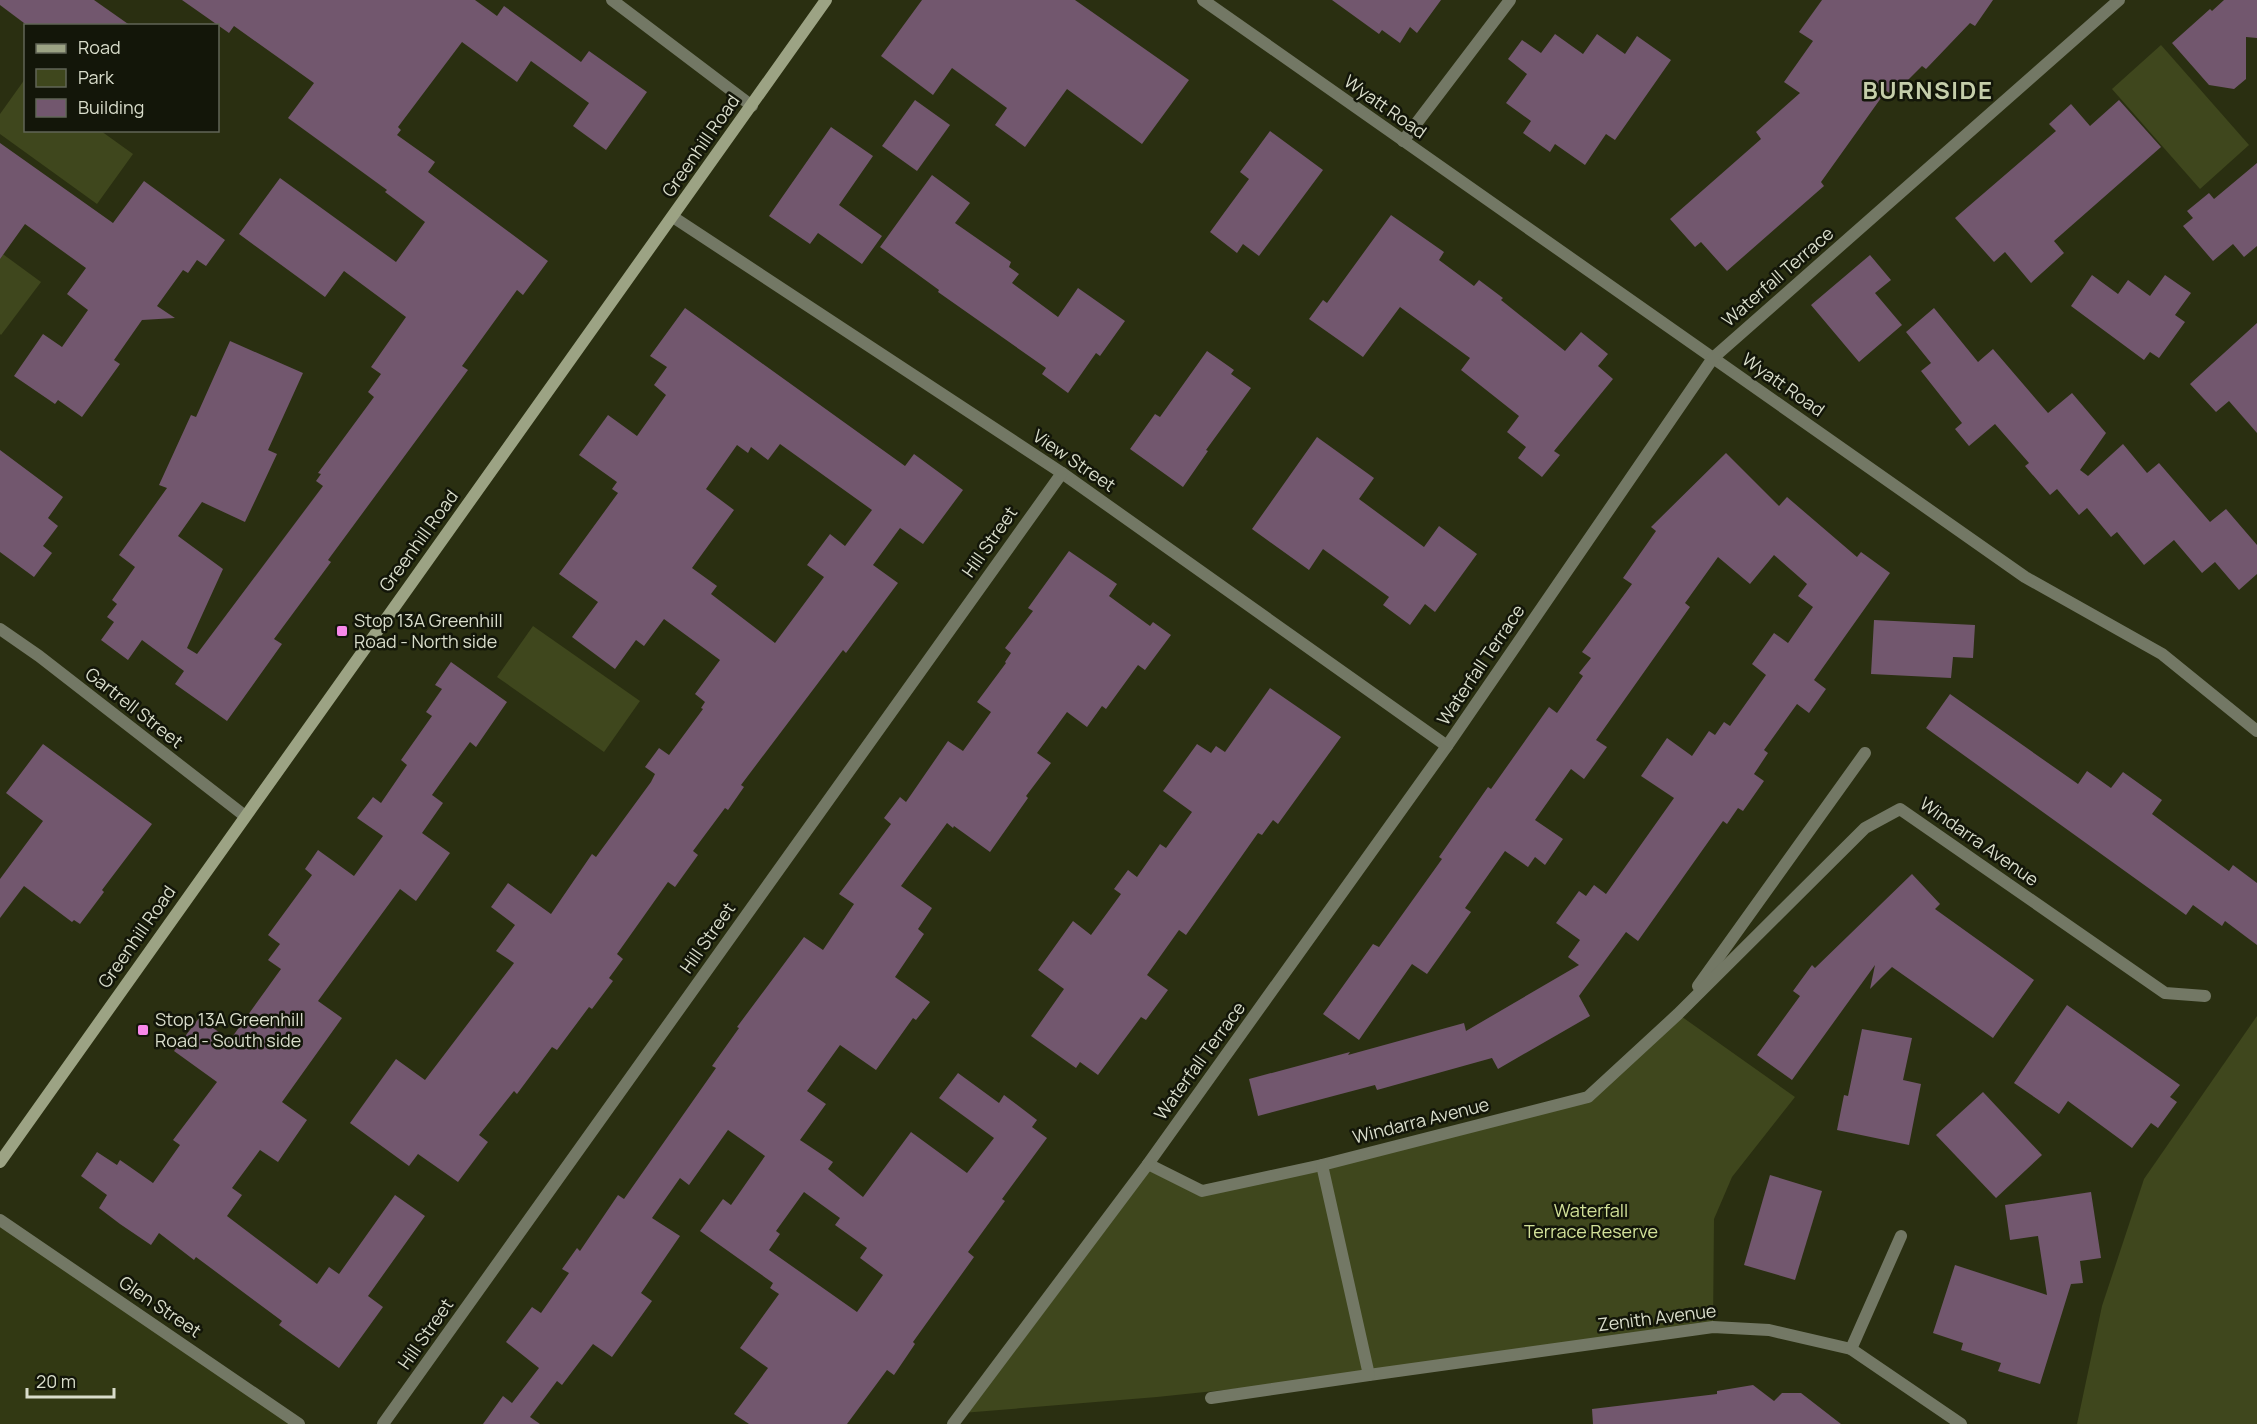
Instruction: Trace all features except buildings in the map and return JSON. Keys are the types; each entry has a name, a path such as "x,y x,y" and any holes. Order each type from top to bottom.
{"main road":[{"name":"Greenhill Road","path":"0,1162 826,0"}],"street":[{"path":"612,0 752,106"},
{"name":"Wyatt Road","path":"1203,0 2025,577 2162,654 2257,731"},
{"path":"1402,141 1510,0"},
{"name":"Waterfall Terrace","path":"953,1424 1148,1164 1447,746 1713,358 2119,0"},
{"name":"View Street","path":"673,217 1062,472 1447,746"},
{"name":"Hill Street","path":"383,1424 1062,472"},
{"name":"Gartrell Street","path":"0,629 39,656 245,816"},
{"name":"Windarra Avenue","path":"1678,1014 1865,753"},
{"name":"Windarra Avenue","path":"1148,1164 1202,1191 1322,1165 1588,1097 1678,1014 1865,828 1900,809 2165,993 2205,996"},
{"path":"1322,1165 1369,1375"},
{"name":"Glen Street","path":"0,1220 299,1424"},
{"path":"1851,1349 1901,1236"},
{"name":"Zenith Avenue","path":"1211,1398 1713,1327 1768,1330 1851,1349 1961,1424"}],"shaded area":[{"path":"0,1220 299,1424 0,1424"}],"green space":[{"path":"2161,45 2249,145 2200,189 2112,89"},
{"path":"24,80 24,132 102,132 133,154 97,204 0,134 0,114"},
{"path":"0,252 41,282 1,335 0,334"},
{"path":"533,626 640,701 604,752 497,677"},
{"name":"Waterfall Terrace Reserve","path":"1678,1014 1795,1097 1732,1177 1714,1219 1713,1327 1369,1375 1157,1397 962,1413 1148,1164 1202,1191 1588,1097"},
{"path":"2257,1016 2257,1424 2077,1424 2102,1306 2144,1179"}],"place":[{"name":"Stop 13A Greenhill Road - North side","path":"342,631"},
{"name":"Stop 13A Greenhill Road - South side","path":"143,1030"}],"district":[{"name":"BURNSIDE","path":"1928,91"}]}
